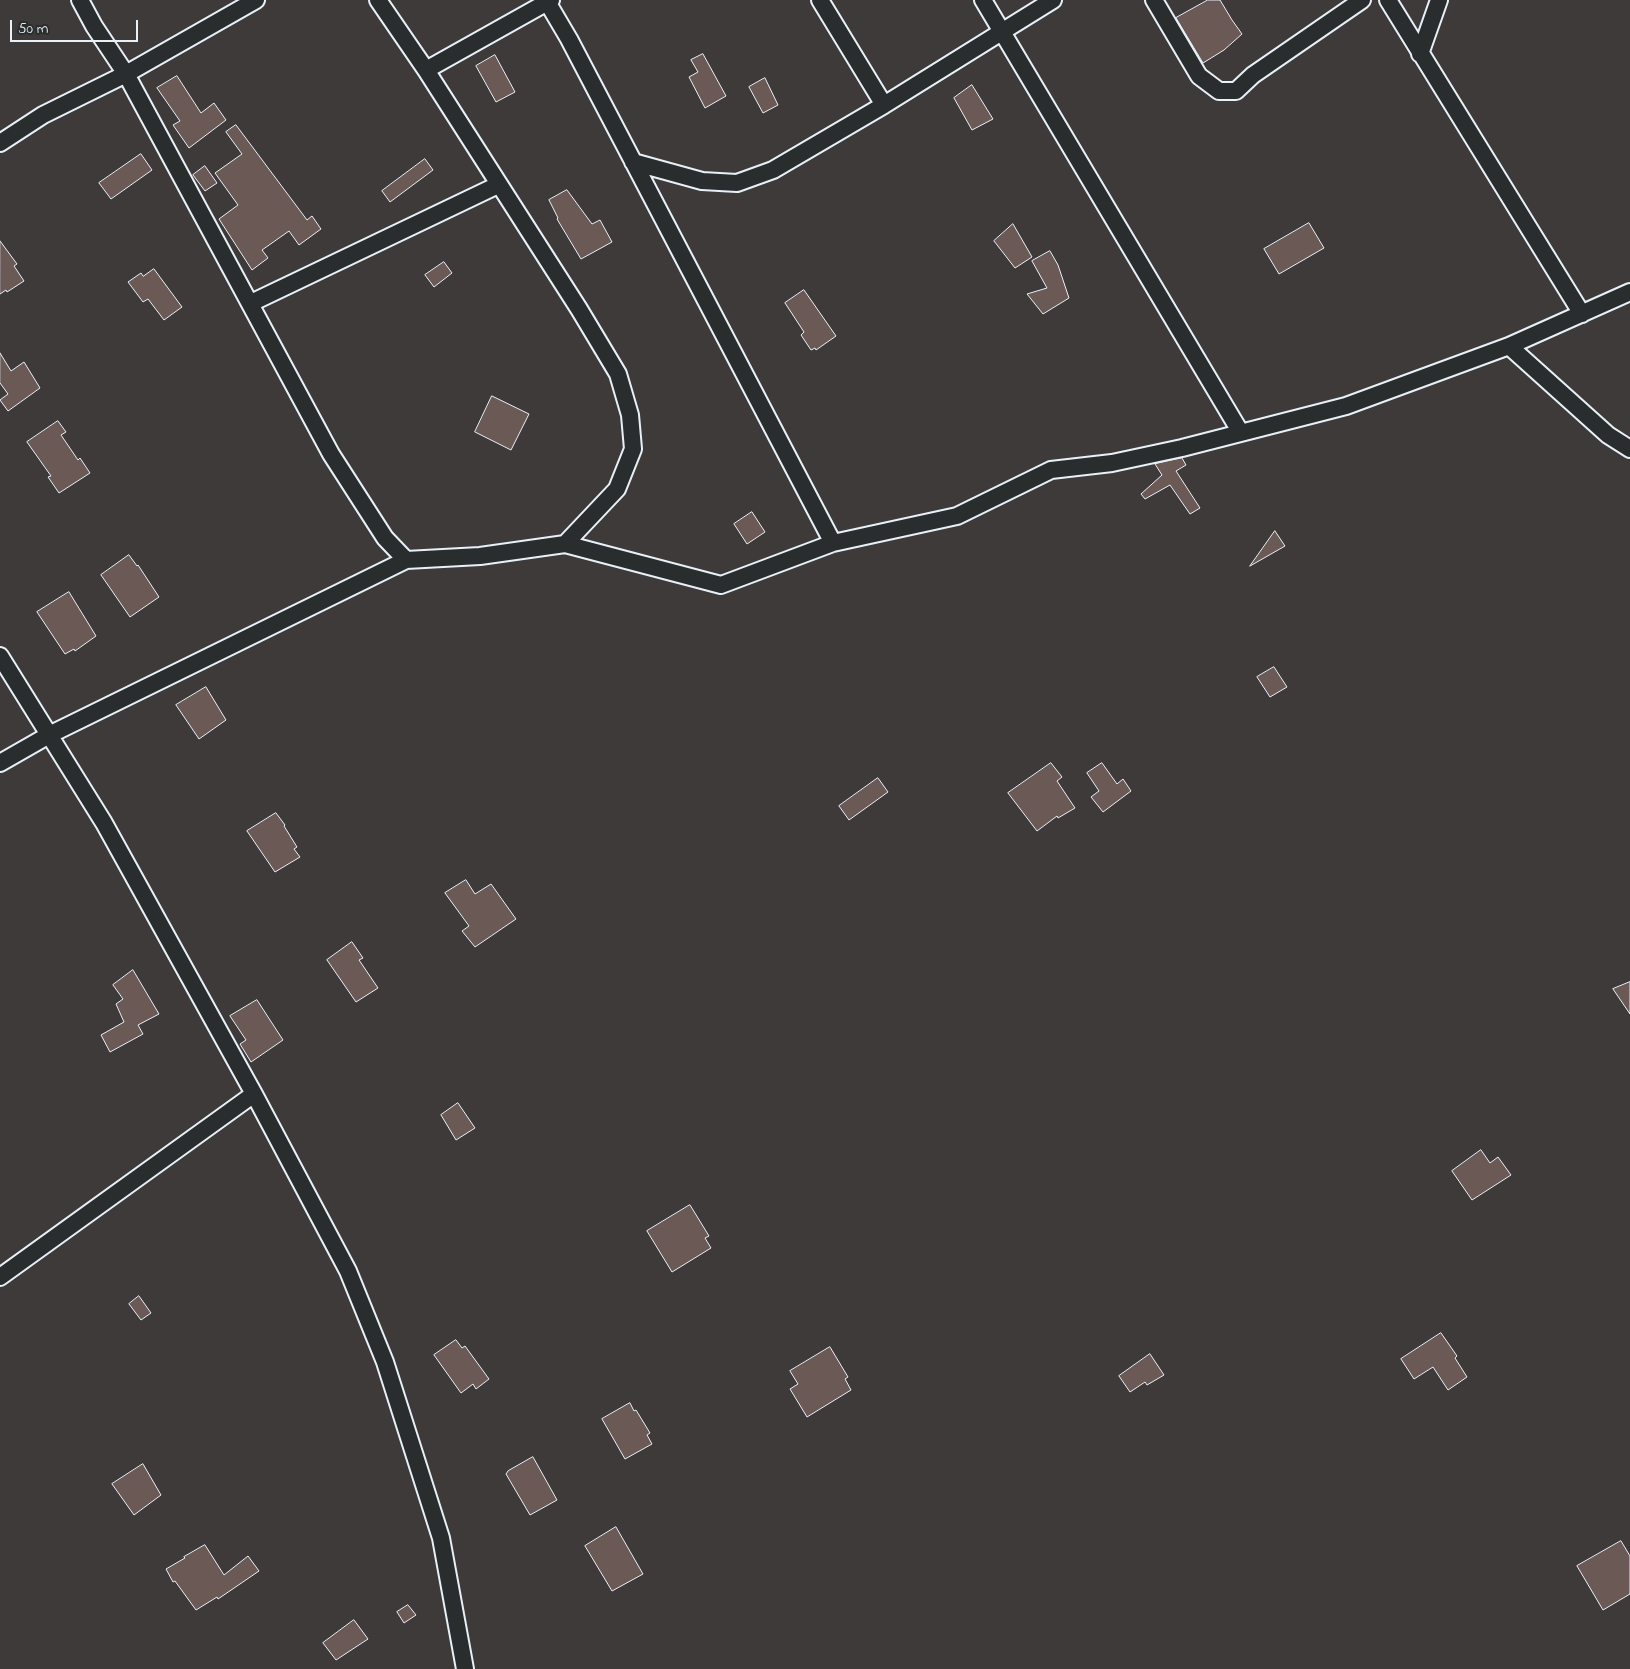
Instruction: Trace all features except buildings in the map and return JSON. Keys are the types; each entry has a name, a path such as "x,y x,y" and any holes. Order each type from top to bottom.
{"street":[{"path":"80,0 94,26 126,74 331,454 385,538 406,560"},
{"path":"0,143 42,115 126,74 256,0"},
{"path":"378,0 426,70 579,309 618,374 630,415 633,449 617,489 565,544"},
{"path":"820,0 884,105"},
{"path":"983,0 1241,433"},
{"path":"633,162 702,181 737,183 773,170 884,105 1053,0"},
{"path":"1154,0 1199,76 1220,91 1236,91 1253,75 1362,0"},
{"path":"1388,0 1582,314"},
{"path":"1420,54 1439,0"},
{"path":"426,70 548,1 833,543"},
{"path":"251,303 498,185"},
{"path":"0,763 50,735 406,560 480,556 565,544 721,585 833,543 957,516 1050,470 1112,463 1182,448 1346,406 1509,346 1630,292"},
{"path":"1509,346 1608,434 1630,449"},
{"path":"0,656 104,824 254,1094 348,1271 385,1362 441,1538 465,1669"},
{"path":"0,1277 254,1094"}]}
